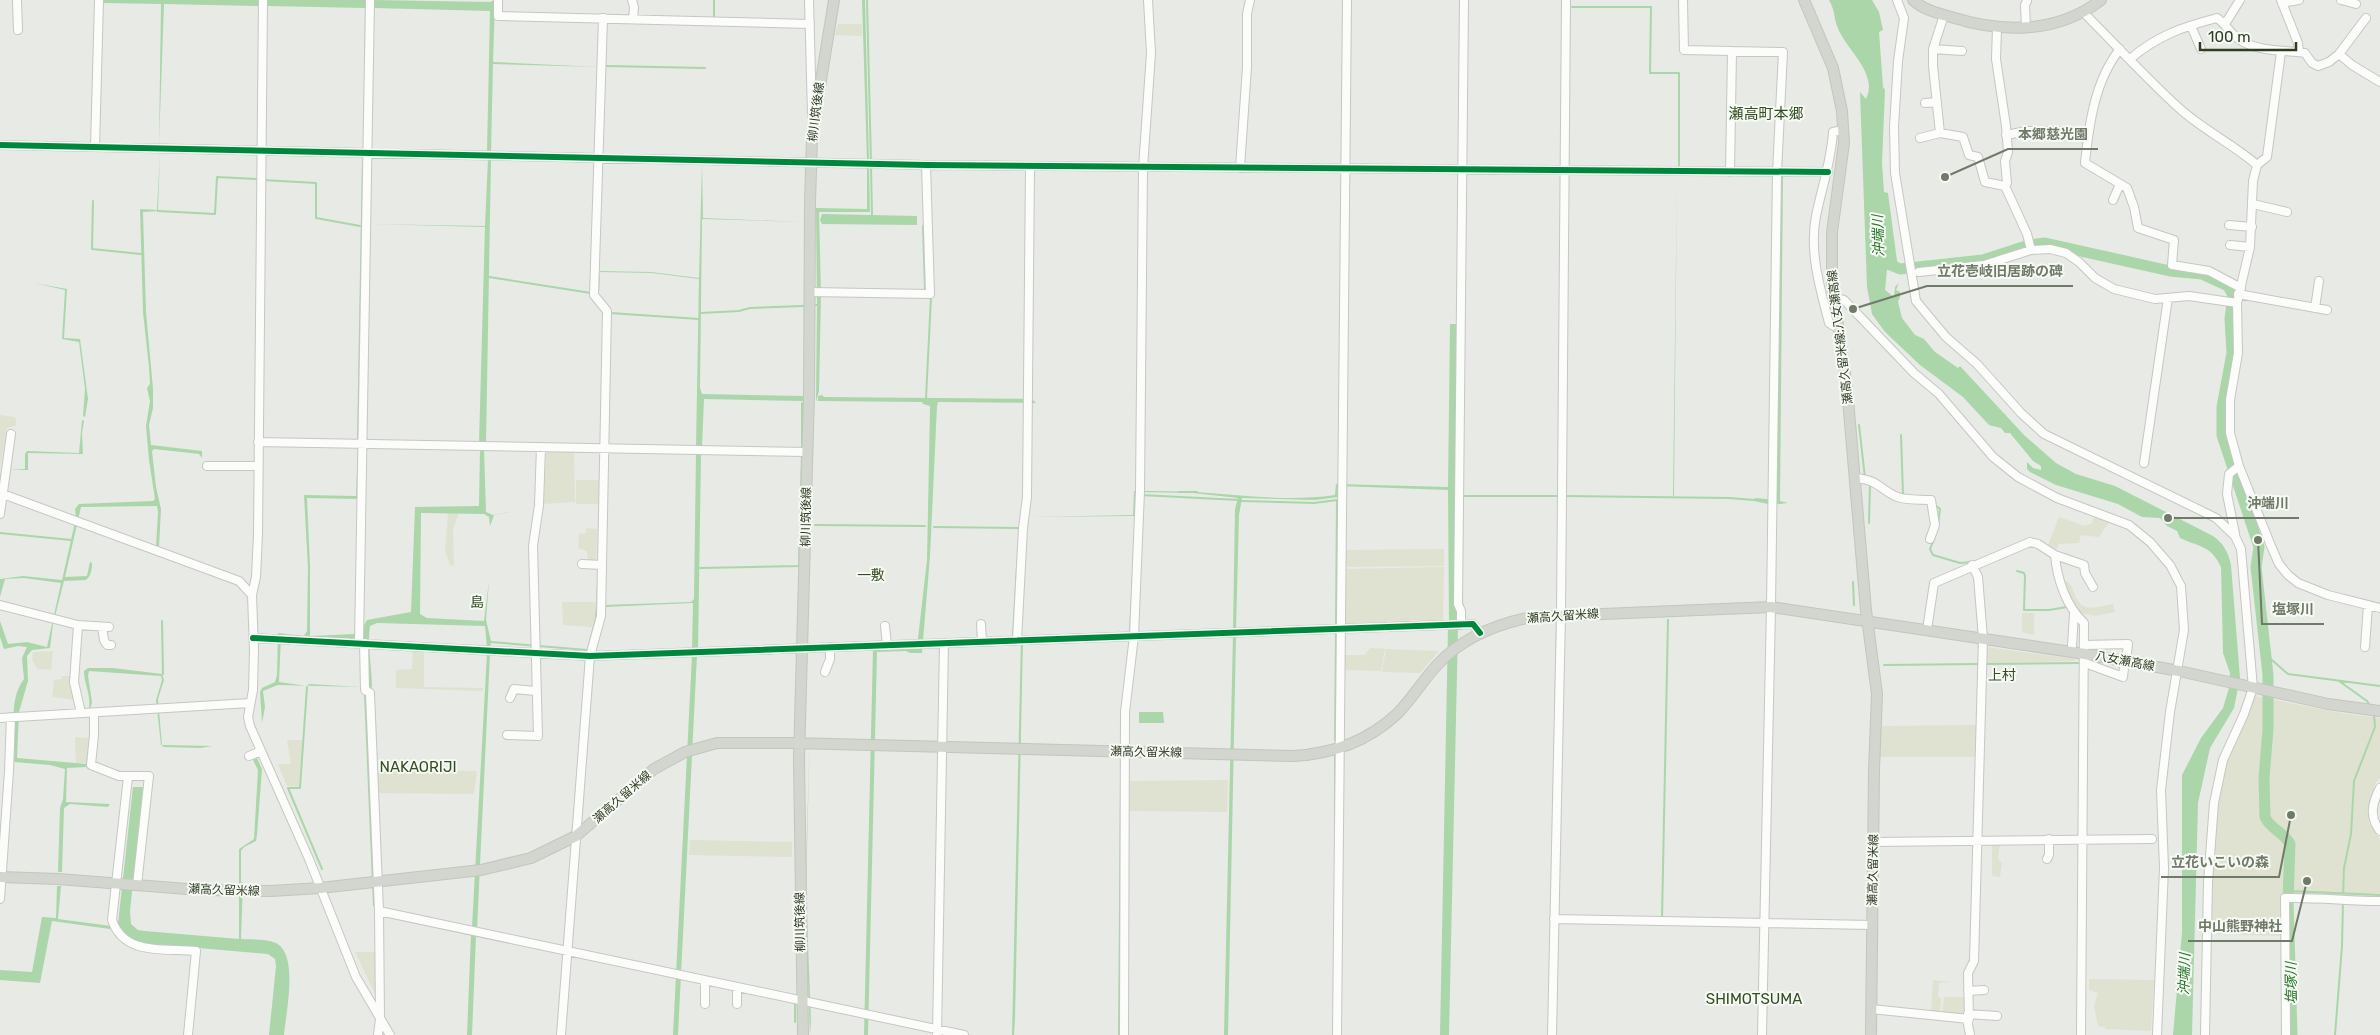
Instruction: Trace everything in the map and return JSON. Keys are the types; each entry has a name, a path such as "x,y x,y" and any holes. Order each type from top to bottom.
{"main road":[{"name":"柳川筑後線","path":"803,1035 806,744 801,648 808,452 811,162 815,118 834,0"},
{"name":"瀬高久留米線;八女瀬高線","path":"1804,0 1833,68 1842,111 1844,143 1832,232 1831,268 1855,478 1867,621"},
{"path":"1913,0 1928,10 1972,24 1997,28 2026,28 2054,23 2083,12 2101,0"},
{"name":"瀬高久留米線","path":"1,877 234,891 320,888 477,870 531,858 576,836 654,769 690,750 734,742 1313,755 1339,749 1375,731 1397,714 1438,663 1480,633 1507,622 1532,617 1561,615 1771,607 1867,621 1877,688 1871,1035"},
{"name":"八女瀬高線","path":"1867,621 2085,654 2178,671 2364,710 2380,711"}],"street":[{"path":"17,0 18,30"},
{"path":"95,147 99,0"},
{"path":"264,0 260,151 256,577 252,595 253,690 250,703 250,726 309,859 356,978 390,1035"},
{"path":"370,0 362,643 365,690 370,693 374,881 379,911 380,1019 378,1035"},
{"path":"498,0 498,16 810,24"},
{"path":"632,0 634,6 633,19"},
{"path":"809,0 812,115"},
{"path":"1124,1035 1125,712 1134,636 1140,491 1143,168 1151,53 1148,0"},
{"path":"1240,168 1247,61 1247,14 1250,0"},
{"path":"1337,1035 1339,628 1347,0"},
{"path":"1461,624 1461,611 1458,604 1464,0"},
{"path":"1552,1035 1561,615 1566,0"},
{"path":"1683,0 1684,50 1784,52 1777,172 1771,607 1762,1035"},
{"path":"2225,24 2240,0"},
{"path":"2299,0 2281,1 2298,43 2299,52"},
{"path":"2341,0 2356,4"},
{"path":"2026,28 2025,5 2027,1"},
{"path":"1899,2 1904,26 1898,61 1894,127 1895,173 1916,301 1941,332 1977,364 2021,413 2044,434 2216,518 2235,536"},
{"path":"2083,12 2179,107 2206,130 2243,153 2257,165"},
{"path":"1940,133 1933,49 1944,15"},
{"path":"561,1035 590,656 601,616 606,311 594,295 604,18"},
{"path":"2130,59 2149,43 2217,18 2240,40 2282,52 2305,53 2312,63 2318,66 2329,62 2339,54 2366,18"},
{"path":"2191,26 2201,49"},
{"path":"1997,28 1996,58 2008,152 2005,161 2005,186 2026,232 2031,250"},
{"path":"1933,49 1962,51"},
{"path":"2120,49 2101,83 2088,131 2085,163 2127,188 2134,207 2138,228 2174,240 2172,265 2209,271 2239,291 2327,310"},
{"path":"1730,172 1732,51"},
{"path":"2282,52 2267,157 2257,165 2253,181 2250,247 2237,302 2238,353 2230,400 2230,433 2239,466 2279,564 2288,575 2298,583 2324,594 2380,608"},
{"path":"2339,54 2364,73 2380,82"},
{"path":"2364,73 2370,66"},
{"path":"1925,103 1937,102"},
{"path":"1839,329 1829,323 1816,271 1814,246 1816,217 1828,172 1833,132 1843,130"},
{"path":"2006,135 2027,131 2088,131"},
{"path":"1920,138 1940,133 1963,137 1968,154 1978,157 1985,182 2005,186"},
{"path":"0,145 926,165 1828,172"},
{"path":"810,292 930,294 926,165"},
{"path":"1017,640 1023,528 1028,497 1030,166"},
{"path":"2244,180 2253,181"},
{"path":"2113,200 2120,184"},
{"path":"2251,203 2288,212"},
{"path":"2229,225 2252,227"},
{"path":"2230,245 2250,247"},
{"path":"1919,272 1984,265 2031,250 2050,249 2066,254 2079,262 2095,278 2114,289 2155,299 2189,296 2237,302"},
{"path":"2315,308 2319,281"},
{"path":"1834,297 1844,300 1914,373 1939,394 1993,457 2018,477 2073,505 2112,517 2129,525 2150,542 2170,565 2181,586 2184,630 2164,756 2161,790 2164,868 2158,1035"},
{"path":"2144,463 2168,298"},
{"path":"0,510 10,434"},
{"path":"258,442 808,452"},
{"path":"507,735 538,736 536,691 538,653 534,608 534,546 539,505 542,447"},
{"path":"207,466 258,466"},
{"path":"2205,1035 2208,882 2214,803 2223,760 2255,688 2243,561 2241,549 2235,536 2227,494 2229,474 2239,466"},
{"path":"1855,478 1874,480 1894,496 1906,499 1931,500 1935,525 1930,539"},
{"path":"2,494 239,581 252,595"},
{"path":"1927,630 1934,583 1972,565 2030,542 2038,544 2055,555 2084,565 2085,573 2093,587"},
{"path":"2055,555 2056,574 2074,614 2084,623 2081,1035"},
{"path":"582,564 602,565"},
{"path":"1970,1035 1968,973 1974,960 1983,638 1978,577 1972,565"},
{"path":"0,605 78,625 106,627 104,640 107,644 111,645"},
{"path":"2364,647 2368,605"},
{"path":"2072,646 2074,614"},
{"path":"981,624 982,642"},
{"path":"253,638 590,656 1461,624 1473,624 1480,633"},
{"path":"78,625 74,682 80,714"},
{"path":"885,626 887,645"},
{"path":"937,1032 944,643"},
{"path":"2085,654 2128,644 2127,653"},
{"path":"825,672 830,659 830,647"},
{"path":"2085,654 2123,677 2124,668"},
{"path":"510,698 514,689 536,691"},
{"path":"0,718 250,703"},
{"path":"94,713 91,765 119,776 149,776 136,885"},
{"path":"0,899 10,771 11,718"},
{"path":"249,756 261,751"},
{"path":"128,777 112,920 116,931 133,946 196,951 188,1035"},
{"path":"2380,788 2372,811 2380,831"},
{"path":"2047,859 2049,855 2049,839"},
{"path":"1874,842 2152,839"},
{"path":"2286,1035 2285,898 2314,897 2344,901 2380,901"},
{"path":"379,911 802,1001 937,1032 964,1035"},
{"path":"1554,919 1872,925"},
{"path":"705,980 705,1004"},
{"path":"737,987 737,1004"},
{"path":"1968,991 1984,990"},
{"path":"1872,1009 1968,1016 1997,1016"}],"shaded area":[{"path":"838,24 862,24 862,36 835,35"},
{"path":"0,415 15,417 17,425 7,428 0,468"},
{"path":"546,450 574,450 575,502 544,504"},
{"path":"576,480 601,480 600,504 576,504"},
{"path":"448,513 459,513 453,529 454,566 450,565 445,550"},
{"path":"2094,516 2110,521 2099,537 2081,535 2079,543 2059,544 2057,549 2048,545 2059,517 2085,526 2092,523"},
{"path":"586,528 597,529 596,562 588,562 587,551 578,548 579,534 586,533"},
{"path":"1444,549 1444,566 1343,567 1343,550"},
{"path":"1444,567 1443,623 1410,620 1410,623 1342,625 1342,569"},
{"path":"2067,581 2082,605 2091,608 2113,604 2115,612 2096,616 2078,613 2065,583"},
{"path":"562,602 595,602 595,617 592,627 563,625"},
{"path":"2022,613 2034,613 2034,635 2022,632"},
{"path":"1986,647 2075,659 2075,661 1986,663"},
{"path":"413,648 424,649 424,687 483,688 483,691 396,688 396,670 412,669"},
{"path":"1370,648 1385,649 1381,671 1343,670 1343,655 1365,655"},
{"path":"1386,649 1439,651 1420,673 1382,672"},
{"path":"53,651 51,670 37,669 32,659 33,652"},
{"path":"62,676 71,676 75,700 52,697 54,680 62,679"},
{"path":"2255,696 2341,713 2380,718 2380,778 2376,782 2368,807 2369,823 2380,840 2380,897 2283,895 2283,936 2210,934 2210,892 2217,792 2226,764"},
{"path":"1977,725 1976,757 1878,757 1879,726"},
{"path":"75,737 89,738 86,763 76,763"},
{"path":"287,740 303,740 299,787 287,786 278,764 291,764"},
{"path":"376,770 477,771 474,794 377,793"},
{"path":"1228,780 1227,812 1129,811 1130,781"},
{"path":"690,840 792,842 792,857 689,855"},
{"path":"1992,842 2000,842 1998,858 2002,863 2000,877 1992,876"},
{"path":"355,952 377,952 376,996"},
{"path":"2089,979 2154,980 2151,1031 2105,1029 2105,1027 2098,1026 2094,1006 2098,993 2089,990"},
{"path":"1933,980 1950,982 1939,983 1938,997 1941,998 1940,1014 1931,1013"},
{"path":"1944,997 1966,997 1966,1015 1942,1014"}],"water":[{"path":"103,0 261,0 260,6 164,4 159,144 161,4 103,3"},
{"path":"267,0 366,0 363,151 365,8 268,6"},
{"path":"375,0 490,2 495,0 493,62 598,67 493,64 491,152 487,152 490,11 374,8"},
{"path":"862,0 865,0 869,161 867,160"},
{"name":"沖端川","path":"1829,0 1872,0 1879,12 1883,30 1879,32 1883,87 1885,90 1882,163 1884,192 1888,193 1897,261 1902,267 1902,272 1887,269 1885,290 1894,297 1895,287 1899,283 1896,290 1900,292 1898,302 1902,318 1915,335 1924,339 1935,352 1958,368 1960,366 2025,436 2056,463 2076,474 2115,486 2213,536 2223,545 2228,556 2231,565 2240,678 2234,708 2210,748 2198,803 2192,1035 2173,1035 2182,932 2182,775 2201,738 2223,708 2229,688 2230,673 2223,653 2221,567 2213,554 2199,545 2180,538 2177,531 2167,526 2160,518 2142,517 2118,504 2056,485 2030,472 2027,469 2027,462 2033,468 2041,470 2041,466 2033,461 2010,433 2005,433 2001,428 1989,425 1963,397 1920,365 1885,332 1872,314 1867,287 1860,92 1866,99 1869,89 1868,80 1859,61 1841,35"},
{"path":"160,152 158,211 143,212 146,312 153,389 153,408 149,425 151,445 202,451 202,458 199,454 154,449 152,451 156,487 161,509 159,547 156,547 157,506 81,507 65,577 87,576 90,562 92,563 90,574 86,580 64,581 53,624 50,648 32,650 27,656 28,681 19,712 17,758 87,764 86,767 67,768 66,802 110,804 108,807 70,804 64,808 62,872 58,872 60,808 63,799 65,769 50,765 14,762 14,708 19,688 24,679 22,658 27,647 18,646 4,649 0,637 0,621 8,644 27,642 47,647 61,583 24,578 5,579 0,597 0,579 23,576 62,580 76,518 75,509 79,504 153,501 155,499 146,426 150,401 147,388 150,384 143,312 140,209 157,210"},
{"path":"362,157 363,226 359,441 357,441"},
{"path":"488,159 491,159 486,443 479,443 485,227 370,224 485,226"},
{"path":"702,163 703,218 803,222 702,219 700,388 702,394 803,396 803,401 704,399 702,447 696,446 699,279 652,273 600,272 599,293 597,293 600,271 651,272 699,278"},
{"path":"867,167 869,167 870,212 819,212 821,294 819,391 816,402 817,306 801,306 817,304 816,208 867,209"},
{"path":"1677,175 1674,496 1673,496"},
{"path":"1783,175 1780,501 1788,503 1771,505 1767,600 1768,504 1754,501 1755,498 1777,500 1780,176"},
{"path":"822,214 917,216 917,225 822,224 820,220"},
{"path":"34,283 67,289 64,338 80,339 88,399 85,417 83,416 85,389 79,342 62,339 65,290"},
{"path":"1450,324 1458,324 1457,621 1449,622 1448,490 1339,486 1338,497 1315,500 1242,498 1239,515 1236,630 1233,630 1235,509 1238,498 1193,493 1136,492 1134,516 1030,517 1133,515 1134,491 1188,492 1300,498 1335,495 1336,484 1448,487"},
{"path":"822,395 824,397 1032,399 1036,403 938,402 930,556 922,653 906,651 877,652 868,1035 864,1035 873,649 917,647 927,560 930,406 922,402 818,401 818,396"},
{"path":"82,420 84,421 82,433 83,454 28,453 28,470 9,470 25,469 25,454 27,451 79,453"},
{"path":"358,447 360,447 358,499 307,498 310,566 310,636 356,634 355,639 281,636 279,682 304,686 278,685 263,691 265,707 262,723 260,692 262,688 275,682 277,675 278,633 304,636 307,631 308,568 304,495 356,496"},
{"path":"480,450 484,450 486,512 493,515 535,507 494,515 490,526 489,517 484,514 421,513 420,614 427,618 484,621 489,581 486,620 491,641 587,649 595,618 598,567 596,618 588,651 491,643 490,648 487,648 485,626 377,623 370,626 372,688 369,687 367,641 363,638 363,627 367,620 411,612 415,507 479,506"},
{"path":"696,454 701,454 698,650 692,650 693,603 604,607 604,605 691,602 694,599"},
{"path":"1667,619 1669,619 1663,919 1661,918"},
{"path":"1458,627 1449,1035 1440,1035 1448,628"},
{"path":"1233,635 1236,635 1228,1035 1224,1035"},
{"path":"1021,638 1023,638 1015,1019 1014,1035 1012,1035"},
{"path":"487,653 490,653 477,929 472,927"},
{"path":"692,655 697,655 678,1035 673,1035"},
{"path":"88,668 113,668 162,674 164,680 158,699 162,745 213,746 200,748 164,747 161,745 156,700 162,680 161,676 89,671 92,702 89,714 89,698 84,671"},
{"path":"309,684 361,687 307,686"},
{"path":"364,694 366,694 375,906 373,906"},
{"path":"1139,712 1163,712 1164,723 1139,723"},
{"path":"810,727 806,890 810,1035 805,901"},
{"path":"257,758 262,769 256,841 244,847 241,851 241,882 243,882 241,939 272,941 283,949 289,971 284,1035 269,1035 276,966 275,959 268,954 141,943 124,934 118,924 133,787 143,787 130,911 131,924 138,930 145,931 239,939 239,849 254,839 258,770 253,760"},
{"path":"57,886 61,886 58,919 111,926 110,929 52,921 40,983 0,980 0,970 32,972 42,917 56,918"},
{"path":"471,934 476,935 472,1035 467,1035"}],"waterway":[{"path":"714,0 714,18"},
{"path":"867,0 871,163"},
{"path":"1572,7 1651,7 1650,73 1679,73 1679,166"},
{"path":"605,66 705,68"},
{"path":"871,167 872,215"},
{"path":"158,211 215,214 217,177 258,179"},
{"path":"263,180 316,183 316,218 360,226"},
{"path":"93,201 92,249 141,254"},
{"path":"923,226 925,289"},
{"name":"塩塚川","path":"1888,264 1900,269 1983,260 2029,245 2045,243 2170,271 2202,274 2228,286 2233,295 2230,319 2232,353 2222,407 2222,435 2259,547 2256,567 2268,675 2268,729 2264,778 2265,817 2270,825 2284,836 2290,844 2288,901 2292,1035"},
{"path":"489,277 591,293"},
{"path":"926,398 931,297"},
{"path":"701,313 739,311 750,308 803,306"},
{"path":"610,313 699,319"},
{"path":"802,403 802,450"},
{"path":"1859,425 1865,478"},
{"path":"1901,435 1903,495"},
{"path":"700,568 799,566 802,454"},
{"path":"1869,523 1870,483"},
{"path":"1179,492 1197,492"},
{"path":"1135,512 1136,495"},
{"path":"1141,495 1239,500"},
{"path":"1461,496 1559,496"},
{"path":"1564,496 1754,500"},
{"path":"1241,501 1314,503 1337,500 1336,626"},
{"path":"1935,505 1940,509 1938,525"},
{"path":"815,525 925,526"},
{"path":"934,527 1019,528"},
{"path":"0,533 71,540"},
{"path":"1934,539 1930,549 1933,555 1960,563 1972,562"},
{"path":"1130,634 1134,554"},
{"path":"1013,637 1017,567"},
{"path":"2017,571 2024,573 2025,576 2024,610 2049,610 2067,607"},
{"path":"1853,582 1854,605"},
{"path":"162,621 163,674"},
{"path":"1553,830 1557,623"},
{"path":"1335,740 1336,631"},
{"path":"1121,728 1130,639"},
{"path":"2265,654 2288,674 2380,686"},
{"path":"1984,664 2079,663"},
{"path":"1884,665 1980,664"},
{"path":"2339,681 2367,701 2370,706"},
{"path":"307,687 300,788 288,788 322,869"},
{"path":"2343,897 2344,868 2351,834 2354,781 2375,727 2374,715"},
{"path":"87,764 90,741"},
{"path":"1335,755 1335,888"},
{"path":"1119,1035 1121,783"},
{"path":"2370,815 2370,802 2375,789"},
{"path":"2289,891 2380,895"},
{"path":"2335,1035 2342,946 2343,902"},
{"path":"1760,940 1761,927"},
{"path":"795,1003 795,1022"}],"cycle path":[{"path":"0,145 926,165 1828,172"},
{"path":"253,638 590,656 1473,624 1480,633"}],"place":[{"name":"本郷慈光園","path":"1945,177"},
{"name":"立花壱岐旧居跡の碑","path":"1853,309"},
{"name":"沖端川","path":"2168,518"},
{"name":"塩塚川","path":"2258,540"},
{"name":"立花いこいの森","path":"2291,815"},
{"name":"中山熊野神社","path":"2307,881"}],"district":[{"name":"瀬高町本郷","path":"1766,114"},
{"name":"一敷","path":"871,575"},
{"name":"島","path":"477,602"},
{"name":"上村","path":"2002,675"},
{"name":"NAKAORIJI","path":"418,767"},
{"name":"SHIMOTSUMA","path":"1754,999"}]}
